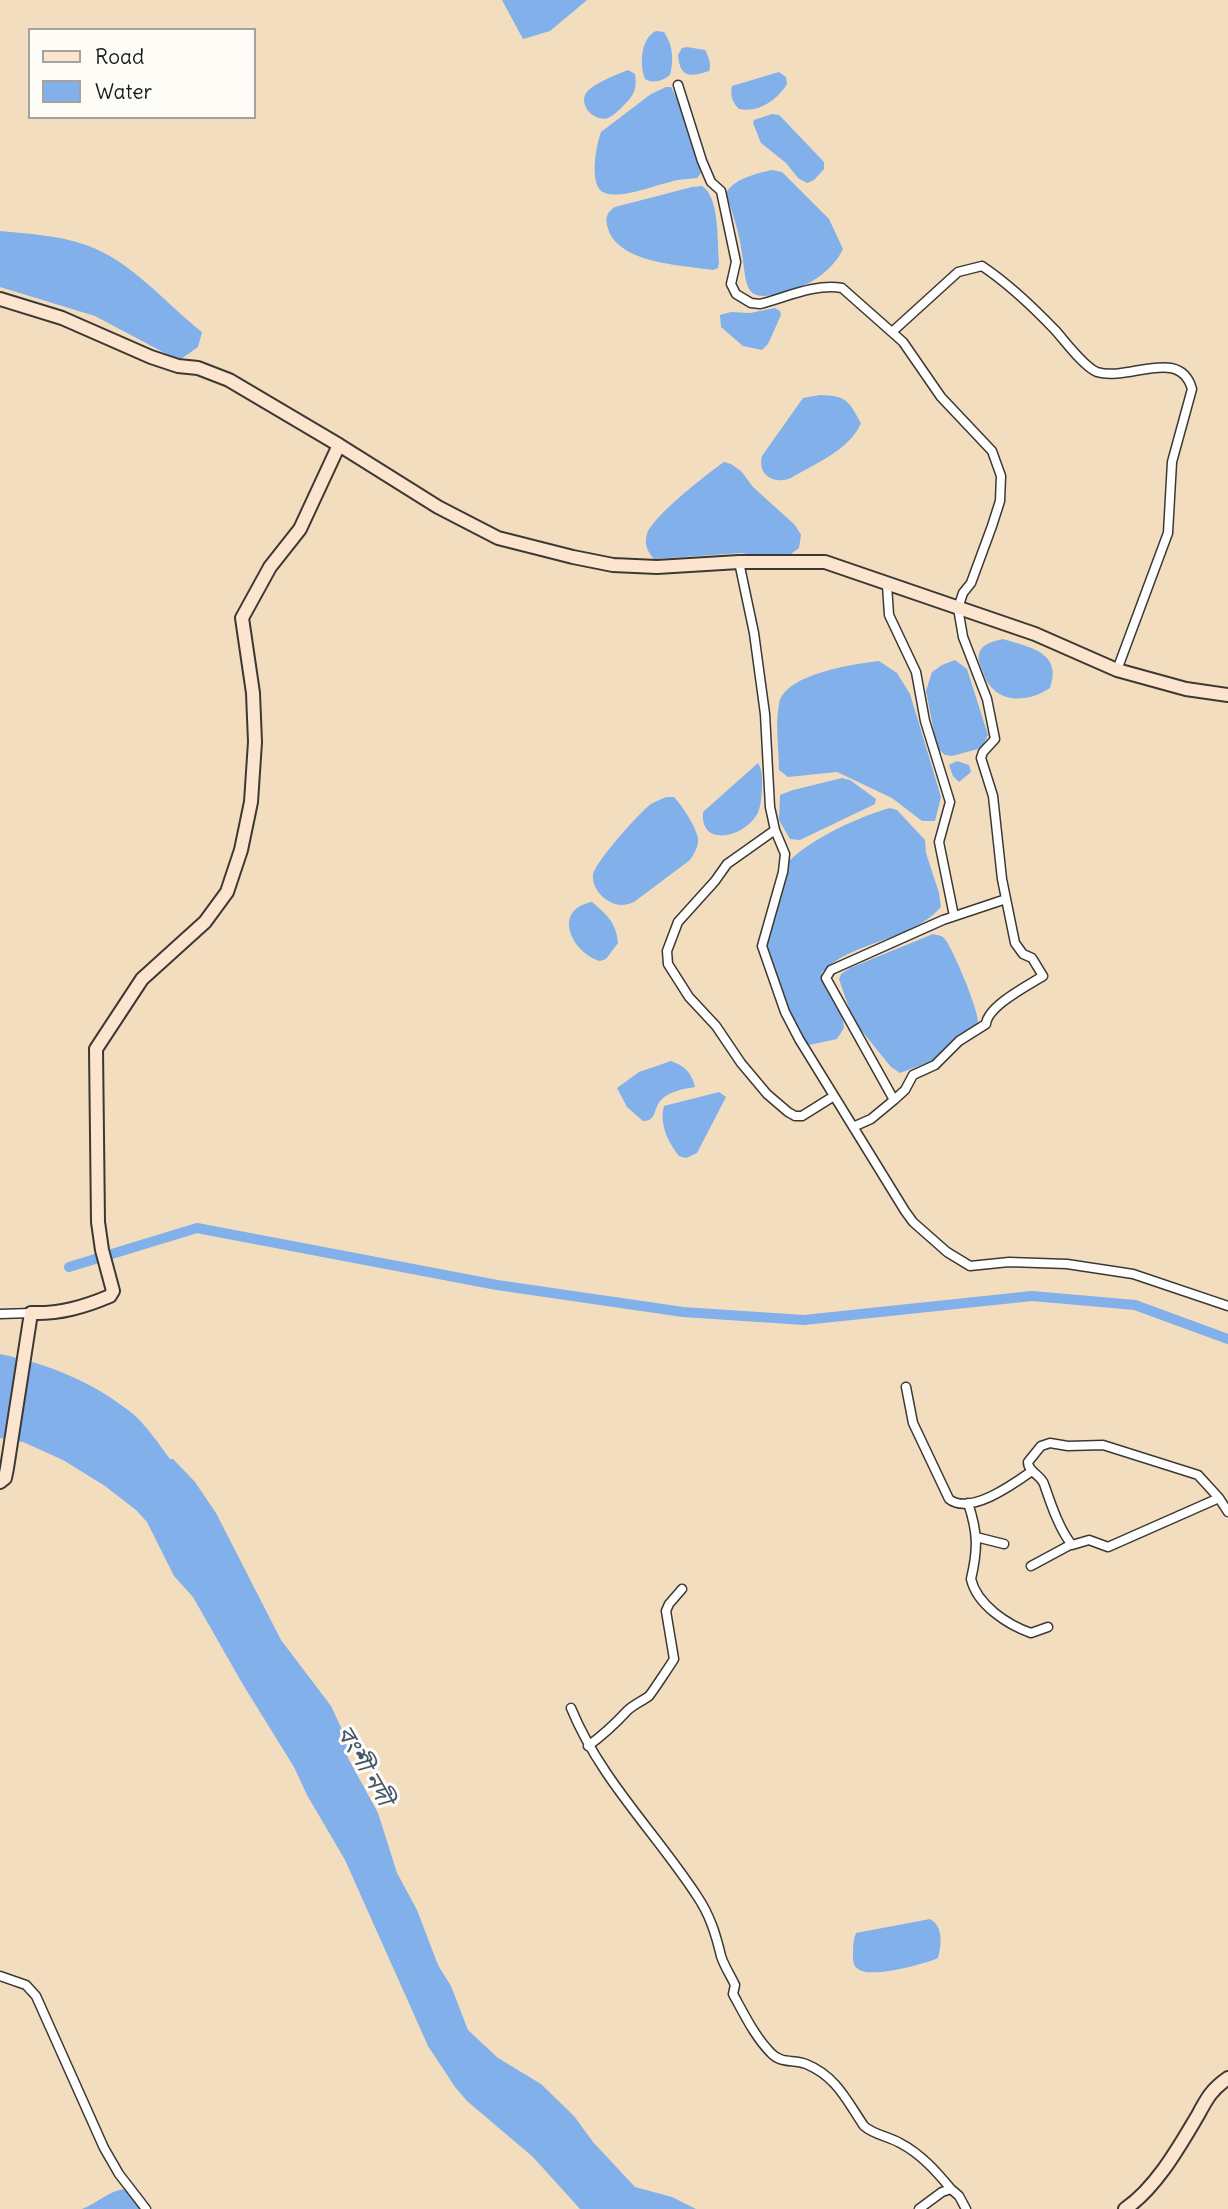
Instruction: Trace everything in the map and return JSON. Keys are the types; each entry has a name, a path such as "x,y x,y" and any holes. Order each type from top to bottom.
{"street":[{"path":"678,85 702,161 711,182 721,191 736,262 732,284 736,294 751,303 760,304 818,289 842,288 903,342 941,397 992,451 1002,476 1000,501 992,526 971,583 963,593 958,608 963,637 987,699 995,730 995,739 981,758 993,796 1006,899 1015,943 1023,954 1032,958 1043,976 998,1006 986,1017 986,1024 959,1041 935,1065 913,1075 905,1090 871,1119 853,1127"},
{"path":"892,332 958,272 982,266 1007,282 1091,369 1112,374 1170,365 1186,374 1190,380 1192,389 1172,462 1168,533 1117,670"},
{"path":"0,299 62,318 178,366 198,368 229,380 488,534 526,546 613,565 657,567 739,562 825,562 1035,634 1117,670 1186,689 1228,695"},
{"path":"0,1314 30,1317 54,1314 110,1296 113,1291 98,1222 96,1049 142,978 205,922 227,892 242,850 251,802 255,741 253,693 242,618 270,567 300,529 339,445"},
{"path":"739,562 754,634 765,713 767,775 775,830 786,854 778,895 762,946 785,1012 819,1075 913,1222 963,1264 1067,1264 1133,1274 1228,1306"},
{"path":"887,585 889,615 916,672 925,720 950,802 939,842 954,916"},
{"path":"775,830 727,864 678,922 667,951 668,964 689,997 716,1026 741,1063 767,1094 788,1112 802,1116 834,1096"},
{"path":"894,1100 826,978 828,973 954,916 1006,899"},
{"path":"0,1482 5,1478 7,1468 30,1317"},
{"path":"906,1387 913,1423 949,1499 954,1503 968,1503 995,1496 1032,1471"},
{"path":"1070,1545 1046,1494 1043,1481 1027,1467 1041,1446 1049,1443 1068,1446 1103,1445 1198,1475 1228,1512"},
{"path":"1031,1566 1070,1545 1089,1540 1108,1547 1219,1498"},
{"path":"968,1503 976,1537 975,1569 971,1579 983,1602 1002,1618 1025,1631 1031,1633 1048,1627"},
{"path":"976,1537 1004,1544"},
{"path":"588,1746 609,1731 627,1710 651,1694 671,1665 674,1659 666,1611 682,1589"},
{"path":"571,1708 588,1746 639,1820 700,1899 711,1921 721,1957 736,1985 733,1994 747,2020 772,2054 779,2059 809,2065 832,2079 870,2132 899,2142 912,2151 934,2169 959,2196 966,2209"},
{"path":"0,1976 26,1986 36,1996 104,2148 119,2174 146,2209"},
{"path":"1125,2209 1151,2185 1205,2099 1228,2078"},
{"path":"919,2209 942,2192 951,2189"}],"water":[{"path":"502,0 587,0 550,31 523,39"},
{"path":"656,31 664,32 667,37 672,58 670,75 655,82 645,79 642,59 647,39"},
{"path":"682,48 705,50 710,63 709,71 696,75 683,72 678,55"},
{"path":"628,70 635,74 636,83 628,100 608,118 599,118 590,113 584,100 588,91 604,80"},
{"path":"779,72 786,77 787,84 773,100 754,109 739,109 732,98 732,86"},
{"path":"671,87 678,100 701,173 697,178 676,180 628,193 605,193 596,183 595,175 601,132 651,94"},
{"path":"772,114 779,115 824,162 824,169 814,180 807,183 798,178 786,163 761,143 754,120"},
{"path":"772,170 782,172 829,219 843,249 829,268 816,279 794,289 764,296 756,295 747,283 738,234 726,194 734,184"},
{"path":"702,186 708,192 715,210 718,268 713,270 651,260 623,248 613,238 606,219 615,207"},
{"path":"0,231 65,239 103,252 133,272 202,332 198,347 181,359 174,358 95,316 0,287"},
{"path":"775,308 781,315 768,344 762,350 743,346 721,327 720,315"},
{"path":"820,395 841,398 849,404 861,423 856,433 840,449 791,478 779,480 768,477 762,468 762,456 803,398"},
{"path":"724,462 741,471 753,487 795,525 801,535 799,548 791,554 777,557 741,553 654,559 646,544 651,526 681,496"},
{"path":"1003,639 1033,649 1048,659 1053,676 1050,688 1031,697 1021,698 1011,698 994,690 983,672 979,654 987,644"},
{"path":"955,660 967,669 988,735 978,749 952,756 945,755 937,748 926,691 932,672"},
{"path":"879,661 897,673 910,694 941,797 935,821 922,821 892,798 837,772 788,777 779,770 777,720 779,704 784,694 793,685 821,672"},
{"path":"957,761 969,765 971,772 959,782 953,776 949,765"},
{"path":"758,763 762,789 756,816 742,829 733,833 715,835 708,831 703,812"},
{"path":"842,778 850,780 876,799 875,804 800,840 790,839 779,820 780,795"},
{"path":"666,797 674,797 691,822 698,838 695,853 690,860 634,902 626,905 611,903 596,888 593,875 596,869 609,849 638,817 651,804"},
{"path":"890,808 897,810 925,840 941,907 913,928 849,953 821,973 843,1020 844,1028 837,1039 809,1045 797,1034 772,974 766,945 789,861 810,844 836,829"},
{"path":"592,902 610,920 618,943 606,959 600,961 581,950 570,932 572,913"},
{"path":"933,934 944,938 953,953 970,994 978,1023 954,1038 932,1061 900,1073 891,1067 853,1020 839,979 841,974 850,968"},
{"path":"671,1061 687,1070 695,1087 668,1094 659,1103 653,1117 643,1121 627,1107 617,1088 639,1072"},
{"path":"719,1092 726,1097 697,1153 686,1158 679,1156 666,1132 664,1106"},
{"path":"0,1354 36,1363 70,1376 117,1402 137,1418 170,1459 195,1482 216,1513 281,1640 331,1706 346,1738 348,1758 378,1813 397,1873 417,1910 438,1965 451,1986 468,2030 498,2058 541,2084 574,2116 593,2142 635,2187 672,2197 696,2209 580,2209 533,2157 467,2101 455,2087 428,2046 345,1860 294,1767 193,1597 174,1576 147,1522 105,1486 63,1460 23,1442 0,1438"},
{"path":"930,1919 937,1926 940,1936 938,1958 885,1971 864,1972 855,1966 853,1949 856,1933"},
{"path":"125,2189 141,2209 82,2209 114,2192"}],"waterway":[{"path":"69,1267 197,1228 497,1285 683,1312 804,1320 1032,1296 1135,1305 1228,1339"}],"water label":[{"name":"বংশী নদী","path":"364,1766"}]}
